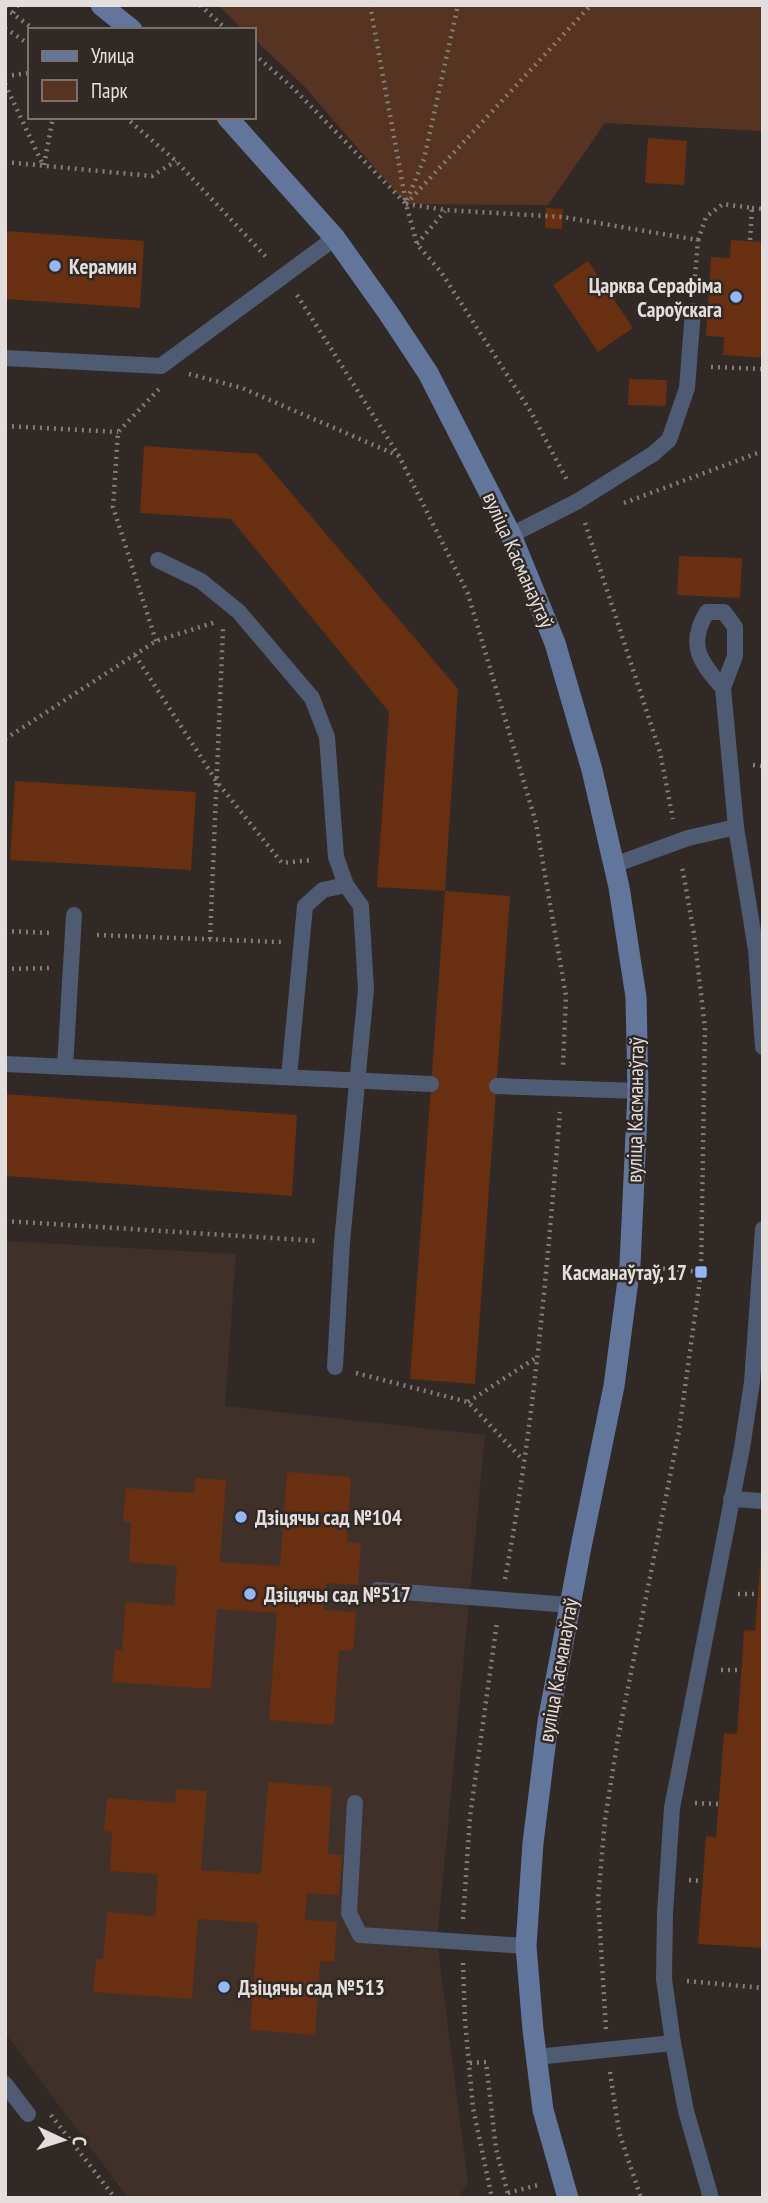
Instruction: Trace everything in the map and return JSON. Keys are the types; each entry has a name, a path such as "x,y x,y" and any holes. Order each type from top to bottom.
{"street":[{"path":"101,5 130,28"},
{"name":"вуліца Касманаўтаў","path":"229,119 335,238 428,373 511,535 555,643 592,770 614,865 636,997 638,1091 630,1265 614,1386 548,1722 533,1843 526,1946 543,2110 568,2198"}],"lane":[{"path":"5,358 169,368 335,238"},
{"path":"511,535 578,501 653,454 669,440 687,388 693,311"},
{"path":"158,560 201,581 239,612 312,698 327,737 336,858 346,885 361,906 366,989 342,1242 335,1367"},
{"path":"723,688 736,827 756,950 763,1047"},
{"path":"614,865 688,838 736,827"},
{"path":"289,1077 305,906 323,890 346,885"},
{"path":"65,1067 75,915"},
{"path":"5,1064 431,1084"},
{"path":"497,1086 638,1091"},
{"path":"711,2198 686,2111 673,2043 664,1979 665,1913 672,1808 742,1448 752,1382 763,1229"},
{"path":"731,1499 763,1501"},
{"path":"377,1590 570,1605"},
{"path":"355,1803 349,1913 360,1935 526,1946"},
{"path":"537,2057 673,2043"},
{"path":"5,2084 28,2114"}],"path":[{"path":"13,13 18,5"},
{"path":"200,5 225,28"},
{"path":"370,5 406,204"},
{"path":"406,204 424,159 458,5"},
{"path":"406,204 591,5"},
{"path":"5,8 32,28"},
{"path":"5,28 28,44"},
{"path":"5,76 28,73"},
{"path":"5,84 44,166"},
{"path":"44,166 53,119"},
{"path":"127,119 176,161 284,276 315,320 399,456 468,594 536,823 566,996 562,1088 543,1316 470,1817 462,1942 465,2021 473,2108 492,2198"},
{"path":"5,162 152,176 176,161"},
{"path":"406,204 446,210 563,217 698,240"},
{"path":"693,311 698,240 706,217 723,204 763,209"},
{"path":"750,241 752,208"},
{"path":"417,244 446,210"},
{"path":"689,366 763,369"},
{"path":"156,641 113,507 118,432 169,368 242,388 399,456"},
{"path":"5,426 118,432"},
{"path":"622,504 763,451"},
{"path":"5,740 156,641 224,620 210,939"},
{"path":"135,655 217,782 282,863 336,858"},
{"path":"5,931 300,943"},
{"path":"5,968 71,968"},
{"path":"5,1221 342,1242"},
{"path":"641,2198 620,2132 607,2050 598,1899 605,1820 618,1738 679,1431 701,1272 702,1232"},
{"path":"630,1265 701,1272"},
{"path":"468,1402 537,1357"},
{"path":"335,1367 468,1402 523,1460"},
{"path":"733,1594 758,1594"},
{"path":"717,1669 741,1671"},
{"path":"695,1803 718,1804"},
{"path":"688,1880 702,1881"},
{"path":"664,1979 763,1989"},
{"path":"470,2063 486,2062 496,2149 509,2198"},
{"path":"47,2110 115,2198"}],"shaded area":[{"path":"5,1241 236,1254 225,1406 485,1435 437,1941 468,2183 458,2198 128,2198 5,2033"}],"green space":[{"path":"218,5 763,5 763,131 605,123 548,205 406,204 304,86 256,41 256,28 242,28"}],"building":[{"path":"648,138 687,141 684,185 645,183"},
{"path":"546,208 563,209 562,229 545,228"},
{"path":"5,231 144,241 140,308 5,299"},
{"name":"Царква Серафіма Сароўскага","path":"731,240 763,242 763,358 723,355 724,337 706,336 711,257 730,258"},
{"path":"588,261 633,328 598,352 553,285"},
{"path":"629,379 667,380 666,406 628,405"},
{"path":"144,446 258,454 458,689 445,891 377,887 389,712 231,519 140,513"},
{"path":"679,556 742,558 740,598 677,595"},
{"path":"15,781 196,792 191,870 10,860"},
{"path":"445,891 510,896 475,1384 410,1379"},
{"path":"5,1094 297,1115 292,1196 5,1176"},
{"name":"Дзіцячы сад №517","path":"287,1472 351,1477 347,1542 361,1543 358,1585 326,1583 324,1610 356,1612 353,1651 339,1650 334,1725 269,1720 277,1613 217,1609 211,1689 112,1682 115,1649 122,1650 126,1602 174,1606 177,1566 129,1562 131,1522 123,1521 126,1488 194,1493 195,1478 226,1480 220,1562 280,1566"},
{"path":"761,1555 762,1948 698,1944 706,1836 716,1837 724,1733 737,1734 744,1630 755,1631"},
{"path":"268,1782 332,1787 328,1854 342,1855 339,1895 307,1893 305,1920 337,1922 334,1962 320,1961 315,2035 250,2030 258,1923 198,1919 192,1999 93,1992 96,1959 103,1959 107,1912 155,1916 158,1874 110,1871 112,1832 104,1831 107,1798 175,1803 176,1789 207,1791 201,1870 261,1874"}],"place":[{"name":"Керамин","path":"55,266"},
{"name":"Царква Серафіма Сароўскага","path":"736,297"},
{"name":"Касманаўтаў, 17","path":"701,1272"},
{"name":"Дзіцячы сад №104","path":"241,1517"},
{"name":"Дзіцячы сад №517","path":"250,1594"},
{"name":"Дзіцячы сад №513","path":"224,1987"}]}
